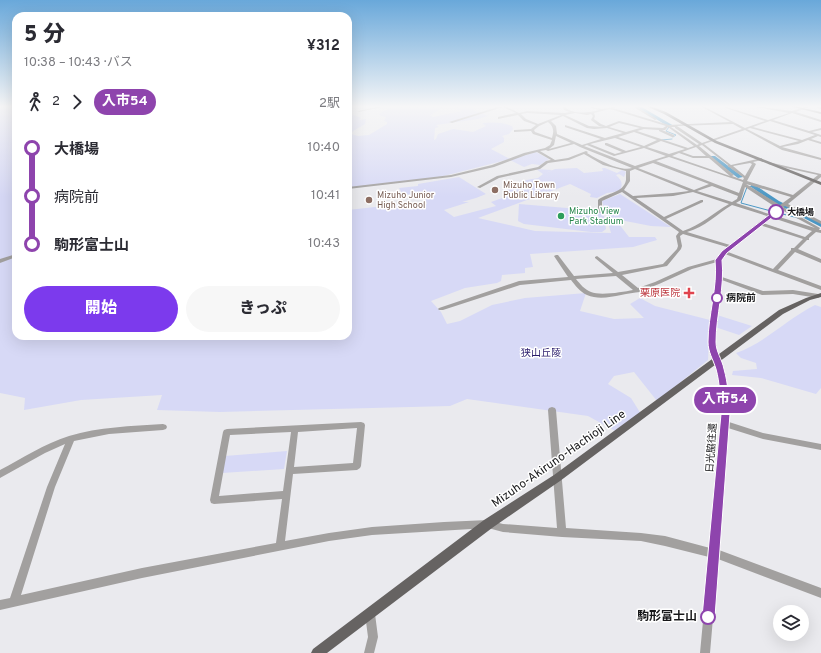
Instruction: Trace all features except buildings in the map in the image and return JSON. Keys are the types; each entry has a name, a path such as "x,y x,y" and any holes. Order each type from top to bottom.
{"main road":[{"path":"707,136 821,184"},
{"name":"Mizuho-Akiruno-Hachioji Line","path":"317,653 488,524 557,478 781,312 820,293"}],"street":[{"path":"543,136 553,140 567,139 587,144 616,155"},
{"path":"352,188 451,176 493,166 548,148 554,136"},
{"path":"561,136 634,168 696,192 771,216 819,228"},
{"path":"597,136 605,139"},
{"path":"650,136 688,149"},
{"path":"683,136 735,178"},
{"path":"691,136 730,166 745,181 819,228"},
{"path":"584,153 604,164 628,170 723,136"},
{"path":"759,136 791,152 821,159"},
{"path":"786,136 803,141"},
{"path":"779,147 816,136"},
{"path":"581,146 616,137 735,178 793,196"},
{"path":"808,139 821,143"},
{"path":"608,157 660,140"},
{"path":"546,150 566,144 576,143"},
{"path":"606,144 626,152"},
{"path":"479,187 498,177 539,168 547,162 569,159 592,150"},
{"path":"537,151 553,160"},
{"path":"679,152 693,157 710,157"},
{"path":"703,167 730,166 761,159"},
{"path":"652,162 740,195"},
{"path":"441,309 519,283 617,274 665,265 679,249 680,246 678,236 682,232 697,227 732,203 739,200 745,181 754,164 751,162"},
{"path":"769,163 821,175"},
{"path":"600,212 600,200 622,190 627,183 628,170"},
{"path":"556,256 585,292 590,294 609,295 638,291 687,269 719,260 724,252 821,175"},
{"path":"632,198 696,192 713,184"},
{"path":"622,190 682,232 732,246"},
{"path":"662,219 702,201"},
{"path":"761,224 807,239"},
{"path":"775,270 793,249 802,244 819,228"},
{"path":"793,249 821,261"},
{"path":"724,252 775,270 820,293"},
{"path":"0,261 12,256"},
{"path":"597,257 638,291"},
{"name":"日光脇往還","path":"705,653 725,424 724,394 720,368 716,360 712,343 714,311 720,278 719,260"},
{"path":"720,278 762,293 820,293"},
{"path":"552,410 562,533"},
{"path":"725,424 764,436 821,447"},
{"path":"287,495 214,500 227,432 360,425 357,466 290,471"},
{"path":"0,474 57,444 71,439 102,431 163,427"},
{"path":"280,546 295,429"},
{"path":"14,601 51,487 71,439"},
{"path":"0,604 142,573 280,546 372,531 488,524 503,528 641,537 713,553 821,592"},
{"path":"369,653 373,637 370,614"}],"green space":[{"name":"狭山丘陵","path":"0,136 12,136 12,340 352,340 352,210 402,204 427,204 423,193 403,195 399,188 418,186 418,184 459,177 486,194 462,202 469,202 444,210 454,217 496,206 491,202 511,195 502,190 521,181 538,178 543,174 536,169 552,170 546,173 555,169 577,168 584,173 603,171 602,168 617,173 622,170 626,172 624,177 619,174 616,175 621,182 620,191 607,193 597,198 590,197 591,194 570,184 478,218 535,231 611,233 602,201 620,194 671,227 651,226 615,219 629,237 655,237 657,240 633,247 530,254 533,267 525,268 525,273 502,275 501,281 497,283 465,288 431,301 441,312 447,324 460,321 492,305 525,298 586,293 580,311 614,319 644,318 630,304 640,298 655,306 710,320 708,360 657,401 634,372 614,376 608,384 631,398 641,414 617,432 588,416 467,399 450,406 220,412 157,410 162,395 81,400 24,410 25,398 0,393"},
{"path":"352,136 434,136 434,140 437,136 502,136 504,138 504,142 491,149 510,159 440,177 352,188"},
{"path":"536,152 549,159 540,165 532,164 524,167 510,160"},
{"name":"Mizuho View Park Stadium","path":"519,204 603,211 606,229 602,232 591,232 524,224 518,221"},
{"path":"815,305 821,307 821,388 816,394 761,378 732,375 733,371 757,369 756,363 741,358 736,353 757,343"},
{"path":"717,315 752,326 739,335 715,327"},
{"path":"287,451 284,469 222,473 225,456"}],"waterway":[{"path":"662,140 672,139"},
{"path":"713,157 740,177"},
{"path":"749,187 753,186"},
{"path":"753,186 777,202 821,225"},
{"path":"747,187 741,203 771,211"},
{"path":"779,213 798,218"}],"bus line":[{"name":"入市54","path":"708,617 726,414 720,368 713,352 712,343 714,311 720,273 719,258 724,252 776,212"}],"place":[{"name":"Mizuho Town Public Library","path":"495,190"},
{"name":"Mizuho Junior High School","path":"369,200"},
{"name":"大橋場","path":"776,212"},
{"name":"Mizuho View Park Stadium","path":"561,216"},
{"name":"栗原医院","path":"689,293"},
{"name":"病院前","path":"717,298"},
{"name":"駒形富士山","path":"708,617"}]}
